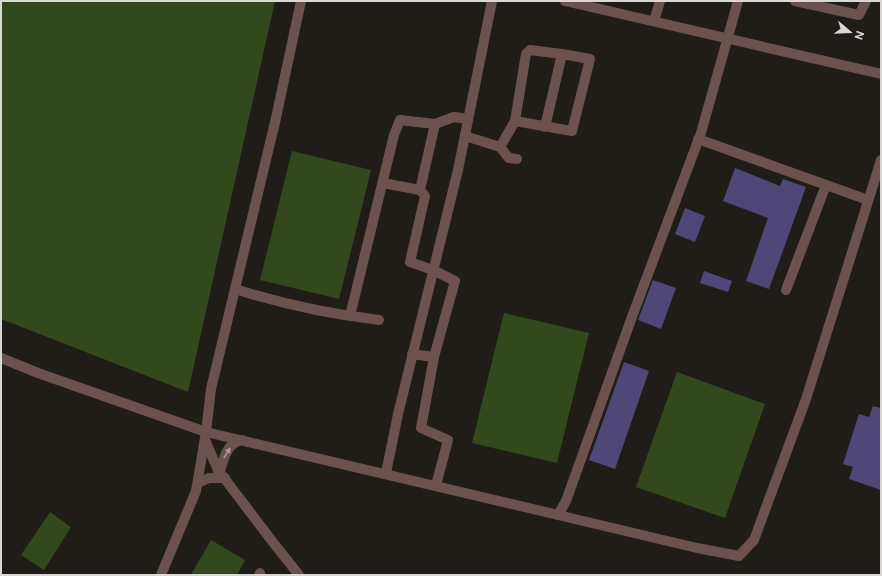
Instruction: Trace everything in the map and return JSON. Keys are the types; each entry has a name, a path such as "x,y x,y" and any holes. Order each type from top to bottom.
{"lane":[{"path":"161,575 198,483 211,389 276,118 301,1"},
{"path":"386,473 412,354 458,170 492,1"},
{"path":"565,1 881,74"},
{"path":"654,21 660,1"},
{"path":"558,515 566,501 698,139 738,1"},
{"path":"795,1 859,15 866,1"},
{"path":"500,147 514,122 526,54 530,50 590,59 572,131 514,122"},
{"path":"545,127 562,54"},
{"path":"350,316 394,135 400,120 435,124 454,117 468,119"},
{"path":"420,190 435,124"},
{"path":"465,136 500,147 509,158 517,160"},
{"path":"698,139 868,200"},
{"path":"1,358 205,436 242,440 697,548 739,556 754,540 804,406 881,160"},
{"path":"383,183 420,190 426,196 410,262 433,270 455,281 434,357 421,428 448,440 436,485"},
{"path":"786,290 826,185"},
{"path":"235,289 273,301 379,320"},
{"path":"412,354 434,357"},
{"path":"205,436 222,475 299,575"},
{"path":"222,475 225,454 237,440 242,440"},
{"path":"198,483 208,478 222,475"}],"green space":[{"path":"1,1 275,1 188,392 1,319"},
{"path":"292,151 371,170 339,299 260,280"},
{"path":"504,313 589,333 557,463 472,443"},
{"path":"677,372 765,404 725,518 636,487"},
{"path":"50,512 71,527 44,570 21,555"},
{"path":"211,540 245,560 237,575 191,575"}],"building":[{"path":"735,168 780,186 783,179 806,187 769,289 746,281 768,218 723,201"},
{"path":"685,208 705,216 695,242 675,234"},
{"path":"704,271 732,281 728,292 700,283"},
{"path":"653,280 676,288 661,329 638,320"},
{"path":"624,362 649,371 615,469 589,460"},
{"path":"873,406 881,408 881,490 849,479 853,467 843,464 859,414 869,417"}]}
